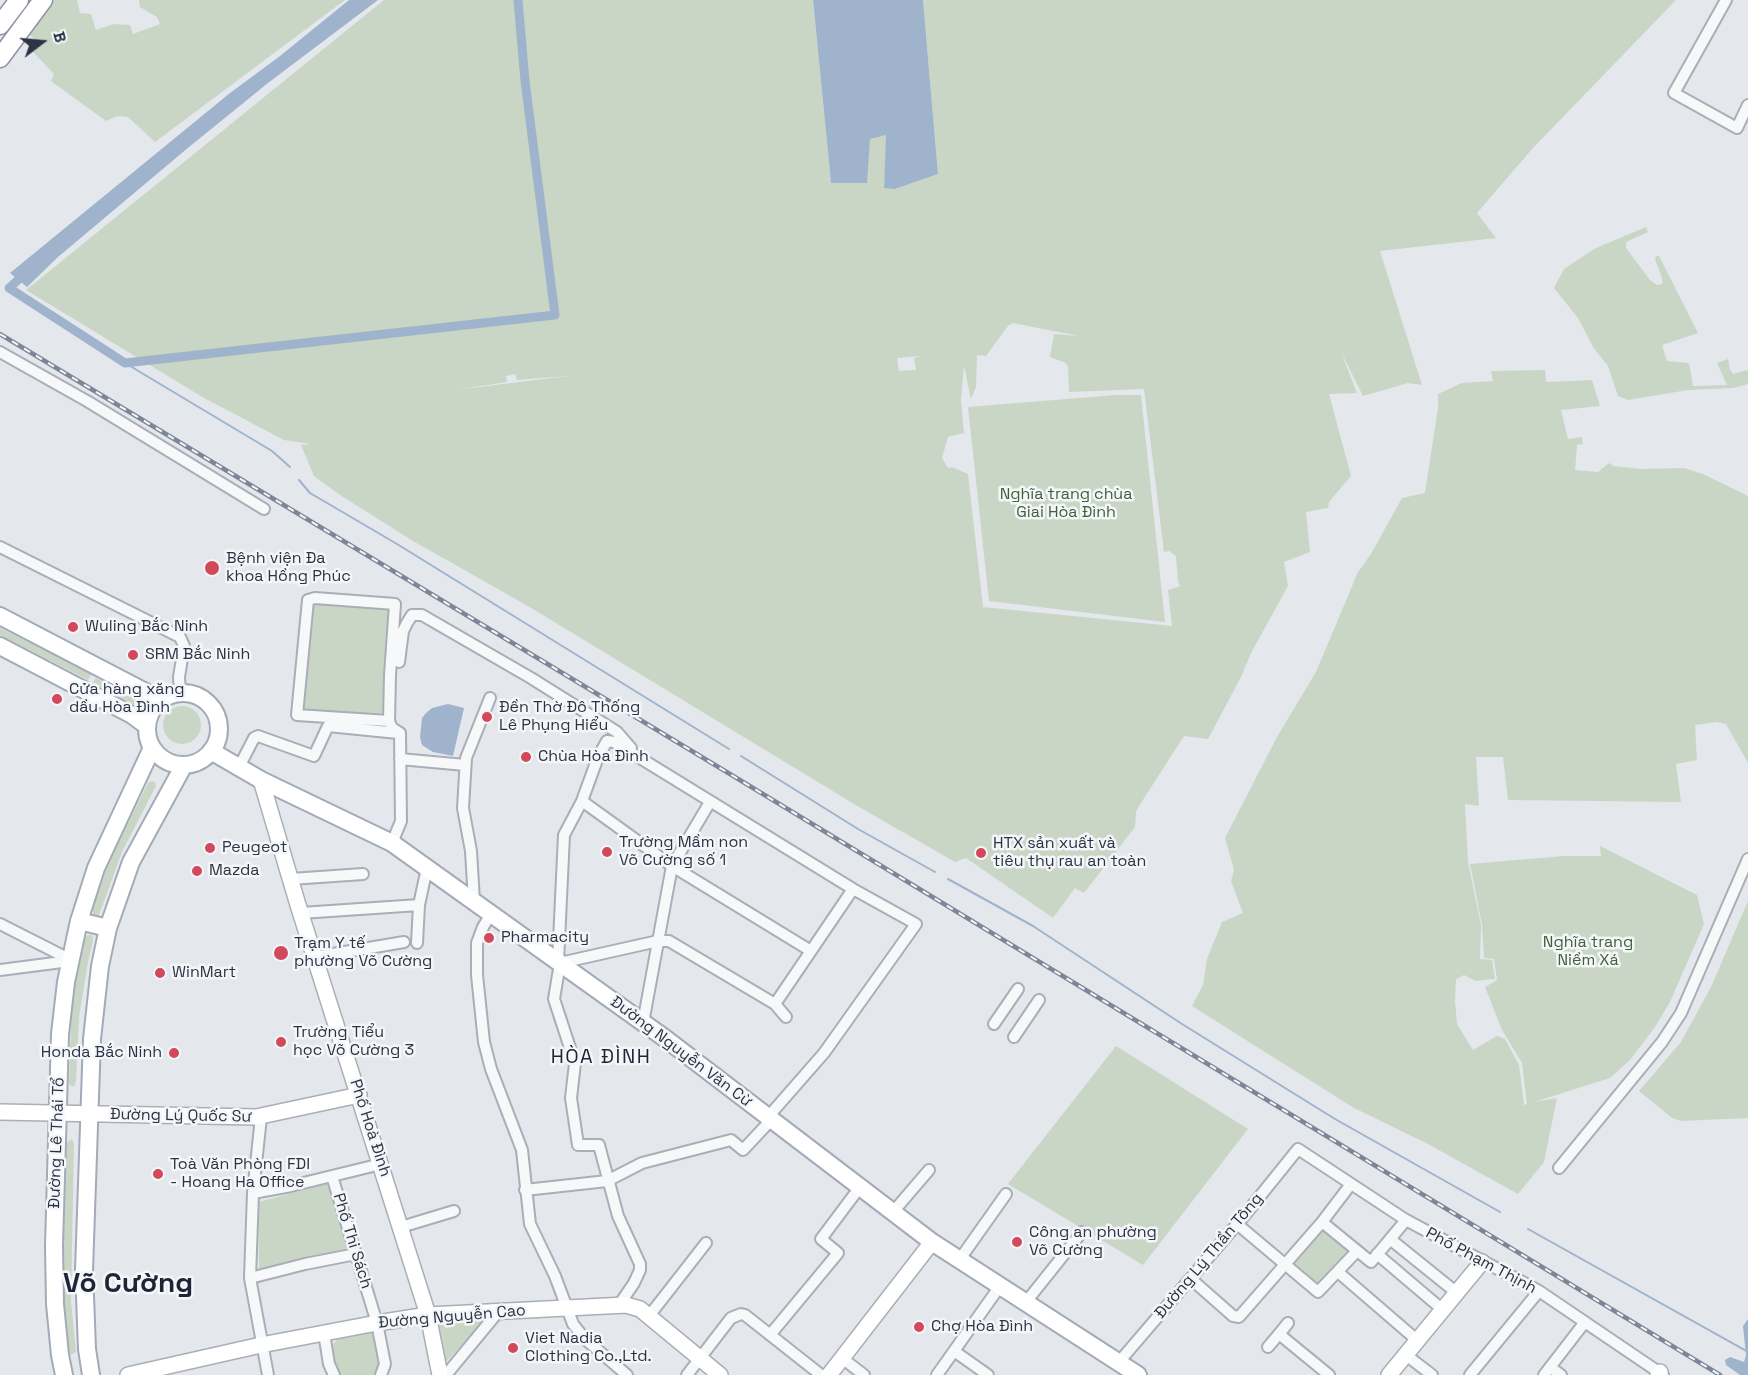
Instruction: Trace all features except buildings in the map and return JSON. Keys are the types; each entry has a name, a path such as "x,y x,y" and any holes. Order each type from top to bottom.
{"highway":[{"path":"0,25 19,0"},
{"path":"0,58 43,0"}],"main road":[{"path":"0,616 161,700"},
{"path":"0,646 132,715 147,726"},
{"path":"180,693 199,697 214,711 219,730 211,751 198,761 184,765 165,760 153,748 148,737 147,726 151,712 161,700 180,693"},
{"name":"Đường Lê Thái Tổ","path":"64,1375 55,1304 57,1113 60,1034 66,982 79,921 96,868 153,748"},
{"name":"Đường Nguyễn Văn Cừ","path":"211,751 261,780 392,843 643,1023 932,1242 1026,1302 1125,1370"},
{"name":"Đường Lê Thái Tổ","path":"91,1375 84,1297 88,1115 94,1018 100,966 108,928 131,862 184,765"},
{"path":"79,921 108,928"}],"street":[{"path":"1726,0 1674,93 1737,128 1748,105"},
{"path":"0,352 87,401 264,509"},
{"path":"0,547 180,637 184,646 179,677 180,693"},
{"path":"389,721 297,715 308,600 315,598 395,604 389,721 392,728 400,733"},
{"path":"399,662 403,631 412,615 422,615 531,678 617,732 636,756"},
{"path":"474,901 471,851 463,808 465,765 490,698"},
{"path":"239,767 254,738 258,736 314,756 328,726 400,733"},
{"path":"392,843 400,821 400,733"},
{"path":"525,1190 607,1180 642,1163 731,1140 743,1150 824,1053 916,924 853,889 615,742 606,742 582,801 564,835 559,962 554,999 575,1063 572,1098 576,1140 581,1146 599,1145 607,1180 618,1216 640,1264 640,1270 634,1283 619,1305"},
{"path":"400,759 465,765"},
{"name":"Phố Hoà Đình","path":"261,780 428,1315 440,1375"},
{"path":"582,801 672,866 811,951"},
{"path":"643,1023 672,866 710,802"},
{"path":"1559,1168 1662,1042 1681,1013 1748,859"},
{"path":"417,943 419,905 427,868"},
{"path":"291,879 363,874"},
{"path":"775,1004 853,889"},
{"path":"301,913 419,905"},
{"path":"491,914 477,943 477,975 484,1042 491,1069 519,1140 530,1224 555,1276 573,1324 579,1333 627,1375"},
{"path":"0,924 71,960"},
{"path":"559,962 658,940 669,942 775,1004 786,1017"},
{"path":"315,957 404,942"},
{"path":"0,970 71,960"},
{"path":"994,1024 1018,989"},
{"path":"1014,1037 1039,1000"},
{"name":"Đường Lý Quốc Sư","path":"0,1112 261,1117 359,1095"},
{"path":"261,1117 253,1193 250,1278 268,1375"},
{"name":"Phố Phạm Thịnh","path":"1298,1149 1406,1220 1539,1291 1660,1374"},
{"name":"Đường Lý Thần Tông","path":"1125,1370 1149,1325 1191,1279 1298,1149"},
{"path":"253,1193 381,1164"},
{"path":"893,1212 929,1170"},
{"name":"Phố Thi Sách","path":"332,1176 377,1323 385,1364 381,1375"},
{"path":"1191,1279 1236,1317 1242,1314 1322,1222 1351,1184"},
{"path":"770,1335 838,1253 821,1239 860,1187"},
{"path":"960,1259 1006,1194"},
{"path":"401,1227 454,1211"},
{"path":"1322,1222 1371,1262 1406,1220"},
{"path":"1237,1224 1318,1292 1357,1251"},
{"path":"1026,1302 1082,1232"},
{"path":"1390,1239 1456,1293"},
{"path":"829,1375 932,1242"},
{"path":"649,1317 706,1243"},
{"path":"250,1278 356,1254"},
{"path":"1377,1254 1443,1310"},
{"path":"1389,1375 1482,1262"},
{"path":"1338,1272 1418,1341"},
{"path":"937,1375 1000,1286"},
{"path":"1470,1375 1539,1291"},
{"name":"Đường Nguyễn Cao","path":"128,1375 261,1345 428,1315 619,1305 640,1309 720,1375"},
{"path":"446,1375 498,1312"},
{"path":"687,1375 731,1318 736,1315 745,1315 821,1375"},
{"path":"1561,1375 1547,1371 1585,1322"},
{"path":"1268,1347 1288,1323"},
{"path":"324,1333 329,1364 334,1375"},
{"path":"1279,1334 1329,1375"},
{"path":"954,1351 988,1375"},
{"path":"1406,1355 1432,1375"},
{"path":"842,1358 864,1375"}],"green space":[{"path":"54,0 77,0 80,13 91,14 96,30 113,24 130,25 133,34 160,24 157,17 140,7 139,0 345,0 155,142 128,117 117,116 106,121 51,81 54,74 33,52 42,44 28,34"},
{"path":"384,0 813,0 831,183 870,138 887,135 884,187 895,189 938,174 923,0 1676,0 1533,148 1477,213 1496,238 1380,251 1422,385 1408,383 1363,396 1341,352 1357,393 1329,394 1351,476 1329,502 1328,508 1306,512 1310,552 1284,562 1288,586 1208,739 1184,736 1139,806 1136,812 1135,827 1084,893 1075,888 1053,918 966,858 955,862 859,807 528,606 413,541 340,495 314,476 301,445 311,444 284,440 204,398 26,290","holes":["1013,323 1079,336 1054,334 1050,357 1066,363 1069,392 1144,389 1164,552 1169,551 1176,556 1180,586 1168,590 1172,626 983,607 968,474 952,467 948,468 942,458 948,437 964,433 961,400 964,366 971,399 976,387 977,355 986,356 1008,326","920,356 914,358 916,370 899,371 897,358","515,374 517,380 568,376 455,390 507,382 506,376"]},
{"path":"1646,227 1648,232 1626,242 1626,248 1650,280 1657,285 1662,284 1663,281 1655,259 1659,256 1698,333 1662,345 1667,361 1689,363 1693,386 1727,385 1717,363 1728,359 1733,374 1748,370 1748,384 1734,388 1688,390 1628,400 1618,396 1608,366 1593,347 1578,318 1554,288 1564,269 1596,248"},
{"name":"Nghĩa trang Niềm Xá","path":"1545,370 1546,382 1592,380 1600,406 1561,410 1568,439 1582,437 1583,444 1577,445 1575,470 1598,472 1609,463 1613,466 1641,469 1684,468 1703,474 1748,496 1748,763 1726,724 1716,722 1695,725 1697,760 1676,764 1681,802 1508,800 1503,757 1476,757 1479,806 1465,804 1468,862 1481,925 1480,959 1492,960 1495,979 1476,981 1464,975 1456,979 1457,1024 1473,1050 1497,1036 1505,1039 1519,1065 1524,1105 1527,1104 1522,1063 1502,1030 1485,987 1497,980 1494,959 1484,958 1482,925 1470,864 1564,856 1601,856 1600,846 1697,895 1704,924 1670,1002 1655,1027 1630,1060 1610,1078 1534,1102 1557,1098 1544,1162 1518,1194 1428,1144 1354,1108 1192,1006 1203,985 1207,959 1222,922 1243,913 1231,881 1234,870 1225,838 1277,737 1316,672 1358,572 1371,554 1402,498 1425,493 1438,408 1438,394 1462,383 1493,381 1491,371"},
{"name":"Nghĩa trang chùa Giai Hòa Đình","path":"1141,395 1165,622 989,601 968,407"},
{"path":"310,602 393,609 385,716 299,712"},
{"path":"0,628 92,673 88,680 0,635"},
{"path":"96,678 138,699 138,704 133,704 93,682"},
{"path":"182,706 195,712 201,725 195,738 182,744 169,738 163,725 169,712"},
{"path":"151,781 155,782 156,786 122,852 99,915 94,916 92,910 109,861"},
{"path":"1748,901 1748,1118 1681,1121 1672,1118 1639,1091 1681,1042 1711,987"},
{"path":"88,935 92,935 93,941 79,1017 76,1080 72,1087 69,1084 74,990 82,949"},
{"path":"1116,1046 1248,1129 1143,1265 1008,1184"},
{"path":"72,1139 74,1144 71,1301 76,1352 70,1355 66,1335 63,1272 66,1143"},
{"path":"328,1184 348,1250 259,1270 258,1202"},
{"path":"1323,1227 1350,1250 1319,1287 1292,1263"},
{"path":"481,1319 481,1324 444,1364 433,1321"},
{"path":"375,1331 380,1362 375,1375 339,1375 333,1366 331,1350 335,1342 340,1336"}],"water":[{"path":"349,0 378,0 268,83 189,147 58,257 27,287 10,273 230,93"},
{"path":"813,0 923,0 938,174 895,189 884,188 886,135 870,139 867,183 831,183"},
{"path":"448,704 464,708 453,756 433,752 422,745 420,737 422,718 426,713 432,708"},
{"path":"1748,1319 1748,1375 1740,1375 1726,1365 1725,1360 1730,1357 1744,1362 1746,1355 1743,1326"}],"waterway":[{"path":"27,272 9,288 125,363 555,315 525,81 518,0"},
{"path":"125,363 272,451 290,467"},
{"path":"299,480 310,493 397,544 729,749"},
{"path":"741,756 858,829 935,872"},
{"path":"948,879 1033,926 1182,1024 1335,1119 1500,1212"},
{"path":"1528,1229 1748,1352"}],"railway":[{"path":"0,334 1720,1375"}],"place":[{"name":"Bệnh viện Đa khoa Hồng Phúc","path":"212,568"},
{"name":"Wuling Bắc Ninh","path":"73,627"},
{"name":"SRM Bắc Ninh","path":"133,655"},
{"name":"Cửa hàng xăng dầu Hòa Đình","path":"57,699"},
{"name":"Đền Thờ Đô Thống Lê Phụng Hiểu","path":"487,717"},
{"name":"Chùa Hòa Đình","path":"526,757"},
{"name":"Peugeot","path":"210,848"},
{"name":"Trường Mầm non Võ Cường số 1","path":"607,852"},
{"name":"HTX sản xuất và tiêu thụ rau an toàn","path":"981,853"},
{"name":"Mazda","path":"197,871"},
{"name":"Pharmacity","path":"489,938"},
{"name":"Trạm Y tế phường Võ Cường","path":"281,953"},
{"name":"WinMart","path":"160,973"},
{"name":"Trường Tiểu học Võ Cường 3","path":"281,1042"},
{"name":"Honda Bắc Ninh","path":"174,1053"},
{"name":"Toà Văn Phòng FDI - Hoang Ha Office","path":"158,1174"},
{"name":"Công an phường Võ Cường","path":"1017,1242"},
{"name":"Chợ Hòa Đình","path":"919,1327"},
{"name":"Viet Nadia Clothing Co.,Ltd.","path":"513,1348"}],"district":[{"name":"HÒA ĐÌNH","path":"601,1058"},
{"name":"Võ Cường","path":"128,1284"}]}
